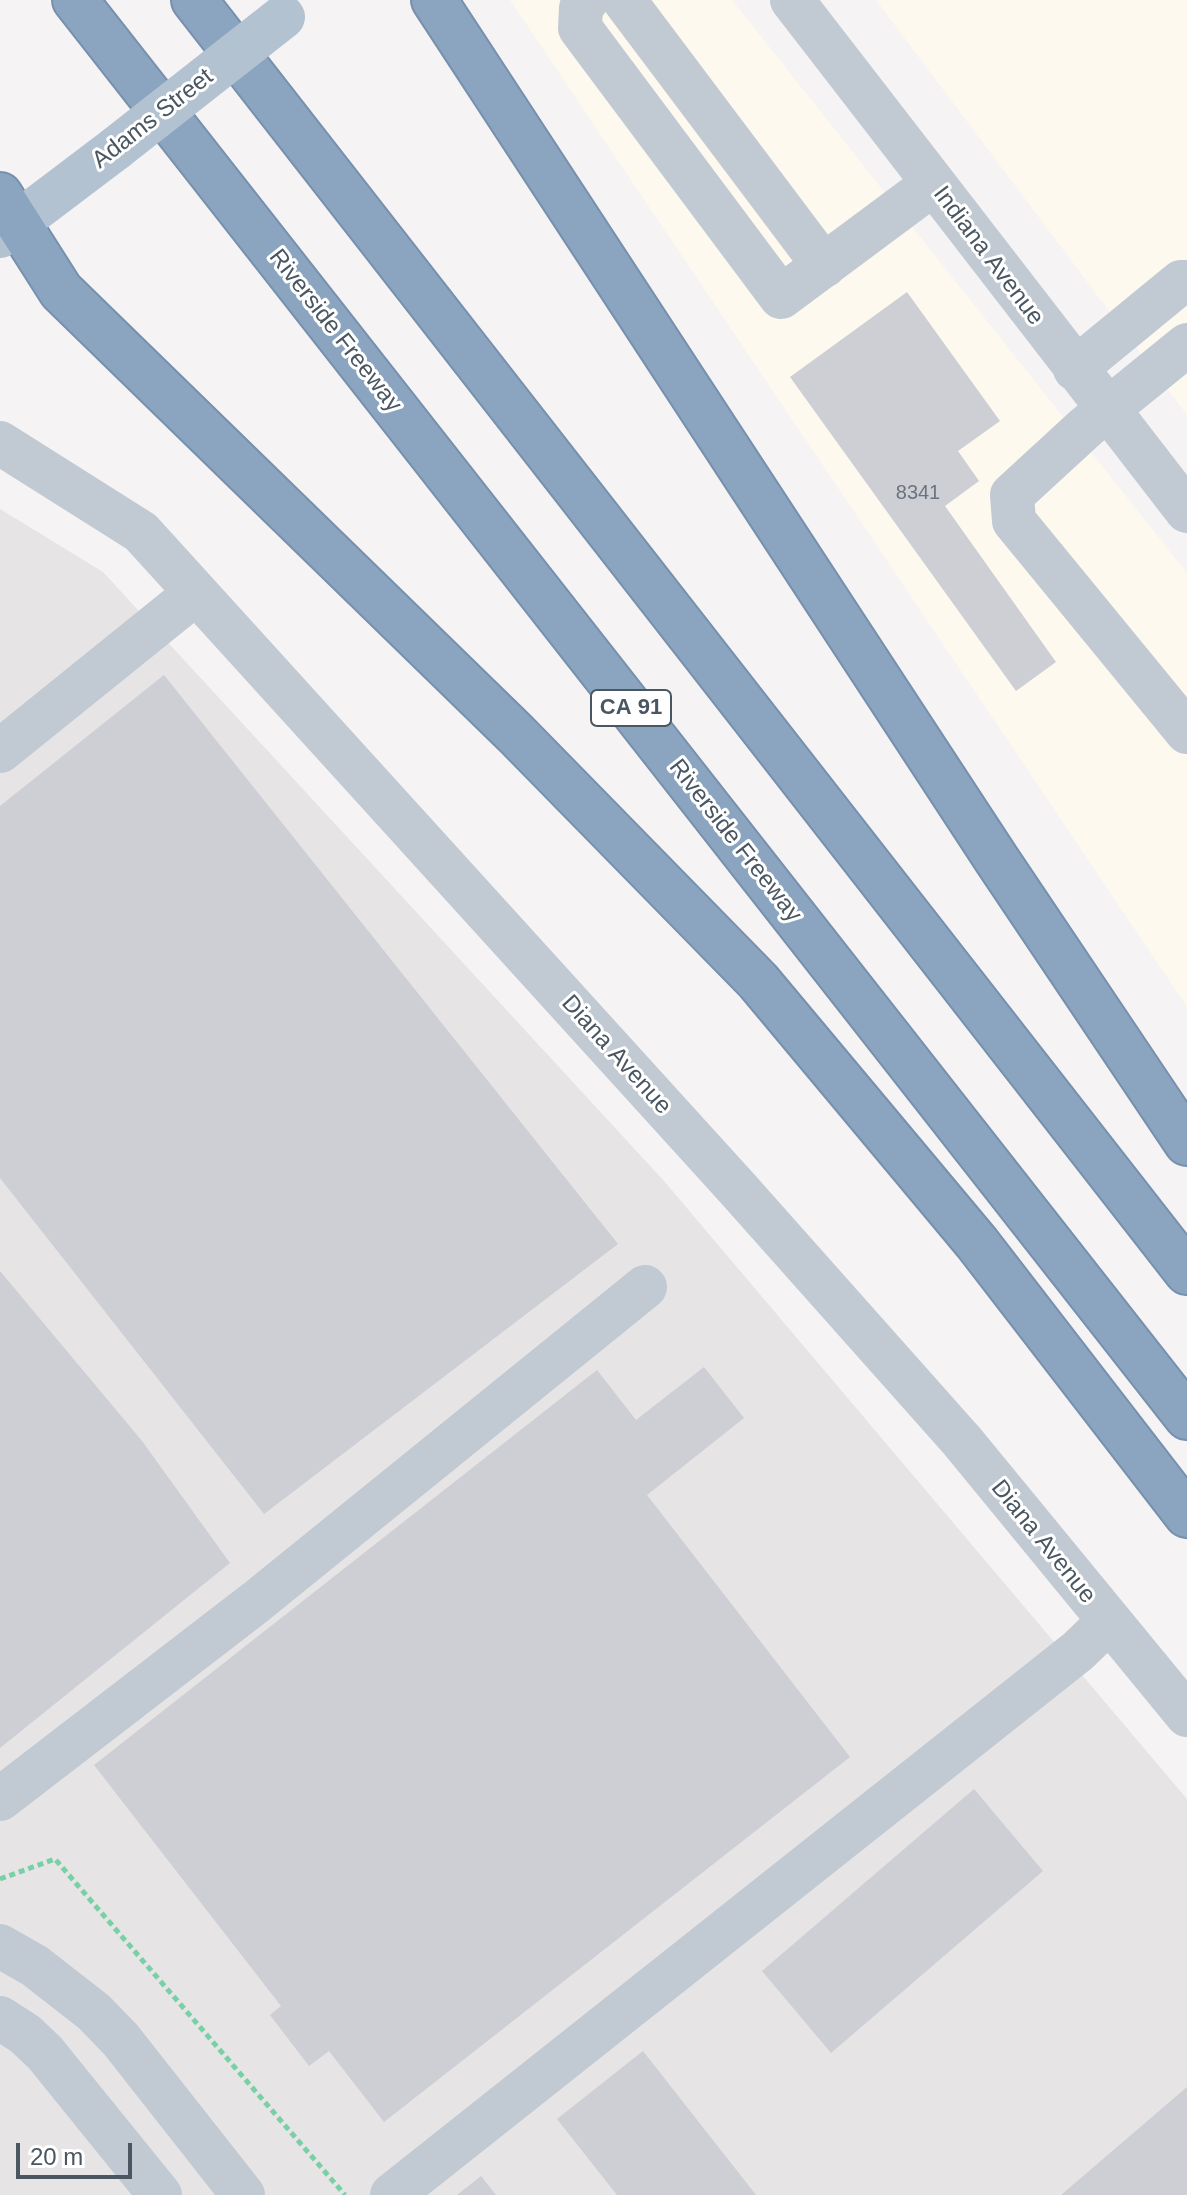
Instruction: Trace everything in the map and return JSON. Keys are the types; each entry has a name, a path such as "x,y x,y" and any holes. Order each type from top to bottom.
{"highway":[{"name":"Riverside Freeway","path":"75,0 1187,1417"},
{"path":"194,0 1187,1272"},
{"path":"434,0 997,860 1187,1143"},
{"path":"6,217 61,291 516,734 758,981 977,1243 1187,1515"}],"main road":[{"name":"Adams Street","path":"6,217 115,149 294,8"}],"street":[{"path":"587,0 581,8 580,28 781,297 933,184"},
{"path":"624,0 824,266"},
{"name":"Indiana Avenue","path":"792,0 1075,369 1117,402 1187,511"},
{"path":"1075,369 1181,282 1187,282"},
{"path":"1187,345 1012,495 1014,521 1187,732"},
{"name":"Diana Avenue","path":"0,443 141,532 737,1188 951,1429 1187,1715"},
{"path":"0,751 196,593"},
{"path":"0,1799 256,1602 645,1287"},
{"path":"392,2195 1078,1651 1108,1622"},
{"path":"0,1946 35,1966 103,2021 243,2195"},
{"path":"0,2018 25,2034 45,2053 160,2195"}],"path":[{"path":"0,1879 55,1859 345,2195"}],"shaded area":[{"path":"510,0 732,0 1187,573 1187,1007"},
{"path":"876,0 1187,0 1187,415"},
{"path":"0,509 103,572 664,1181 1187,1799 1187,2195 0,2195"}],"building":[{"path":"907,292 1000,421 958,451 979,481 945,506 1056,662 1016,691 790,377"},
{"path":"164,675 618,1244 264,1514 0,1178 0,806"},
{"path":"0,1271 142,1441 230,1563 0,1748"},
{"path":"704,1367 744,1418 647,1495 850,1757 384,2122 329,2051 309,2066 270,2015 281,2006 94,1765 597,1370 636,1420"},
{"path":"974,1789 1043,1871 831,2053 762,1971"},
{"path":"643,2051 756,2195 617,2195 557,2119"},
{"path":"1187,2087 1187,2195 1061,2195"},
{"path":"481,2176 496,2195 457,2195"}]}
